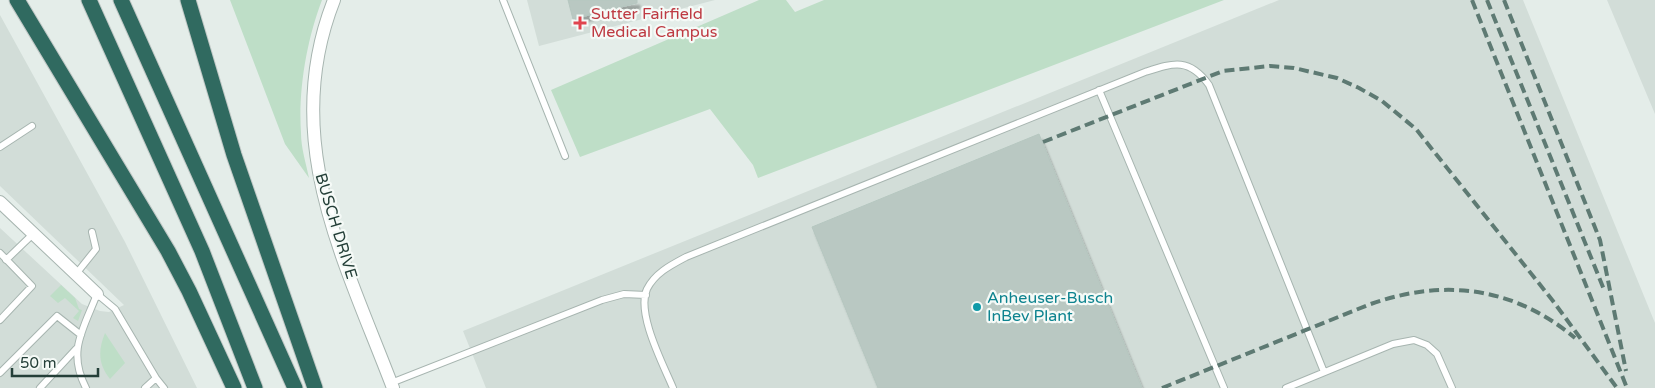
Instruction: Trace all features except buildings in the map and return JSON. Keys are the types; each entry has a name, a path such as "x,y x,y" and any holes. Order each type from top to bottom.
{"highway":[{"path":"17,0 168,251 189,291 234,388"},
{"path":"89,0 202,252 255,388"},
{"path":"121,0 295,388"},
{"path":"188,0 234,155 315,388"}],"street":[{"name":"BUSCH DRIVE","path":"334,0 320,45 314,83 312,121 315,155 321,190 334,230 392,385"},
{"path":"0,202 97,294"}],"lane":[{"path":"503,0 565,156"},
{"path":"673,388 649,328 645,309 647,289 664,270 686,257 1099,90 1172,64 1184,64 1194,68 1204,77 1209,85 1324,372"},
{"path":"1099,90 1224,388"},
{"path":"0,147 32,126"},
{"path":"76,274 96,249 92,232"},
{"path":"6,260 33,234"},
{"path":"0,253 32,286 0,320"},
{"path":"40,388 76,349 97,294 115,309 156,378 164,388"},
{"path":"392,385 602,300 624,294 646,295"},
{"path":"0,374 57,316 81,335"},
{"path":"1286,388 1393,344 1414,340 1427,344 1437,354 1452,388"},
{"path":"76,349 80,377 86,388"},
{"path":"145,388 156,378"}],"shaded area":[{"name":"Sutter Fairfield Medical Campus","path":"527,0 715,0 539,46"},
{"path":"1279,0 1523,0 1655,323 1655,388 486,388 463,331"},
{"path":"1607,0 1655,0 1655,114"},
{"path":"0,15 125,242 197,388 0,388 0,228 82,304 100,311 109,312 124,305 0,186"}],"green space":[{"path":"230,0 322,0 312,31 302,82 301,139 309,178 285,144"},
{"path":"759,0 786,0 795,12 824,0 1224,0 758,178 753,165 710,109 580,157 551,90"},
{"path":"61,285 75,298 79,309 82,310 78,321 73,318 79,311 65,298 58,303 50,296"},
{"path":"105,333 125,363 110,379 103,368 100,357"}],"railway":[{"path":"1472,0 1627,388"},
{"path":"1487,0 1605,292"},
{"path":"1504,0 1600,240 1626,371"},
{"path":"1043,142 1223,71 1270,66 1294,68 1337,78 1382,101 1416,129 1553,301 1617,388"},
{"path":"1162,388 1368,305 1423,291 1450,290 1476,292 1502,298 1527,307 1575,338"}],"place":[{"name":"Sutter Fairfield Medical Campus","path":"580,23"},
{"name":"Anheuser-Busch InBev Plant","path":"977,307"}]}
